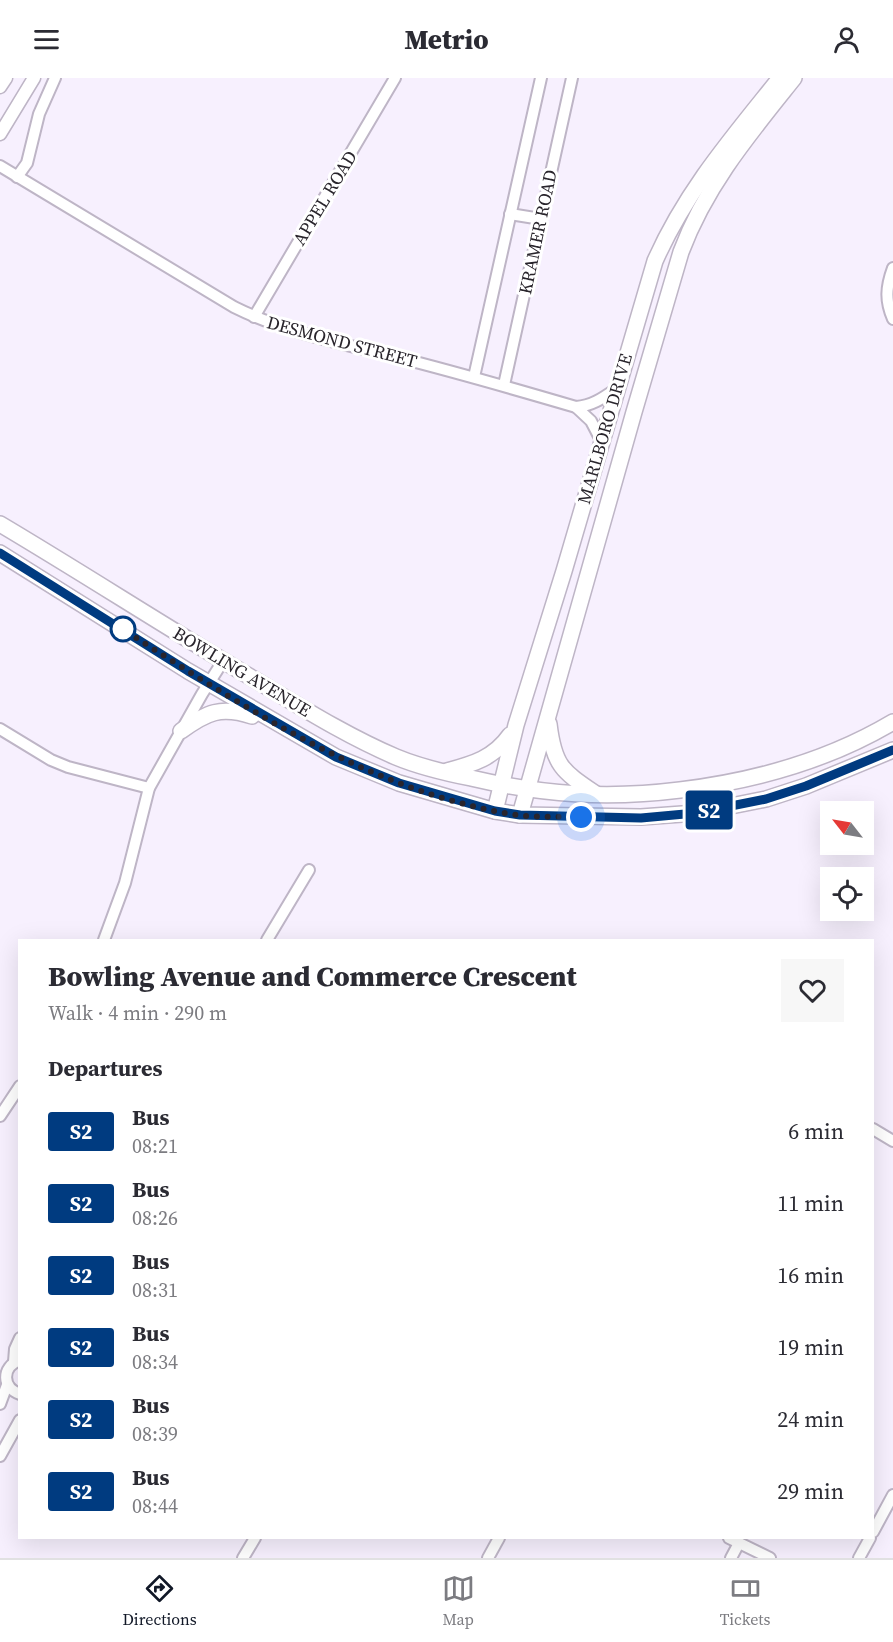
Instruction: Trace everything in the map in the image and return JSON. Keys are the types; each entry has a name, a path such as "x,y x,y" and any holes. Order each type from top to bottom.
{"main road":[{"name":"MARLBORO DRIVE","path":"495,811 516,725 655,261 680,209 715,159 780,78"},
{"name":"MARLBORO DRIVE","path":"520,815 672,279 690,228 706,196 730,158 794,78"},
{"name":"BOWLING AVENUE","path":"0,524 321,721 397,757 444,772 500,785 527,790 597,795 641,795 740,780 790,767 826,754 893,722"},
{"name":"BOWLING AVENUE","path":"0,551 209,683 336,757 399,783 495,811 520,815 641,818 696,813 766,799 806,786 893,750"},
{"path":"181,730 210,713 226,710 273,721"},
{"path":"548,718 551,745 558,765 574,780 597,795"},
{"path":"444,772 469,765 496,752 516,725"}],"street":[{"path":"0,87 6,78"},
{"path":"0,134 34,78"},
{"path":"17,177 27,163 41,108 55,78"},
{"name":"APPEL ROAD","path":"254,317 395,78"},
{"name":"KRAMER ROAD","path":"474,377 541,78"},
{"name":"KRAMER ROAD","path":"504,385 572,78"},
{"name":"DESMOND STREET","path":"0,166 234,308 254,317 342,344 504,385 576,407"},
{"path":"510,214 541,219"},
{"path":"893,268 886,290 893,319"},
{"path":"576,407 599,401 616,389"},
{"path":"576,407 591,421 602,442"},
{"path":"104,939 125,883 149,788 223,662"},
{"path":"0,729 51,760 68,767 149,788"},
{"path":"268,939 309,870"},
{"path":"0,1116 18,1089"},
{"path":"874,1132 893,1141"},
{"path":"0,1404 7,1385 6,1375 10,1365 17,1361 15,1349 18,1342"},
{"path":"7,1385 18,1393"},
{"path":"0,1456 18,1424"},
{"path":"874,1530 893,1495"},
{"path":"243,1557 254,1539"},
{"path":"488,1558 498,1539"},
{"path":"859,1558 869,1539"},
{"path":"731,1558 734,1540 770,1558"}],"bus line":[{"name":"S2","path":"0,553 188,671 336,757 399,783 495,811 520,815 641,818 696,813 766,799 846,771 893,750"}],"route":[{"path":"123,629 116,625 293,733 336,757 399,783 495,811 520,815 581,817"}]}
